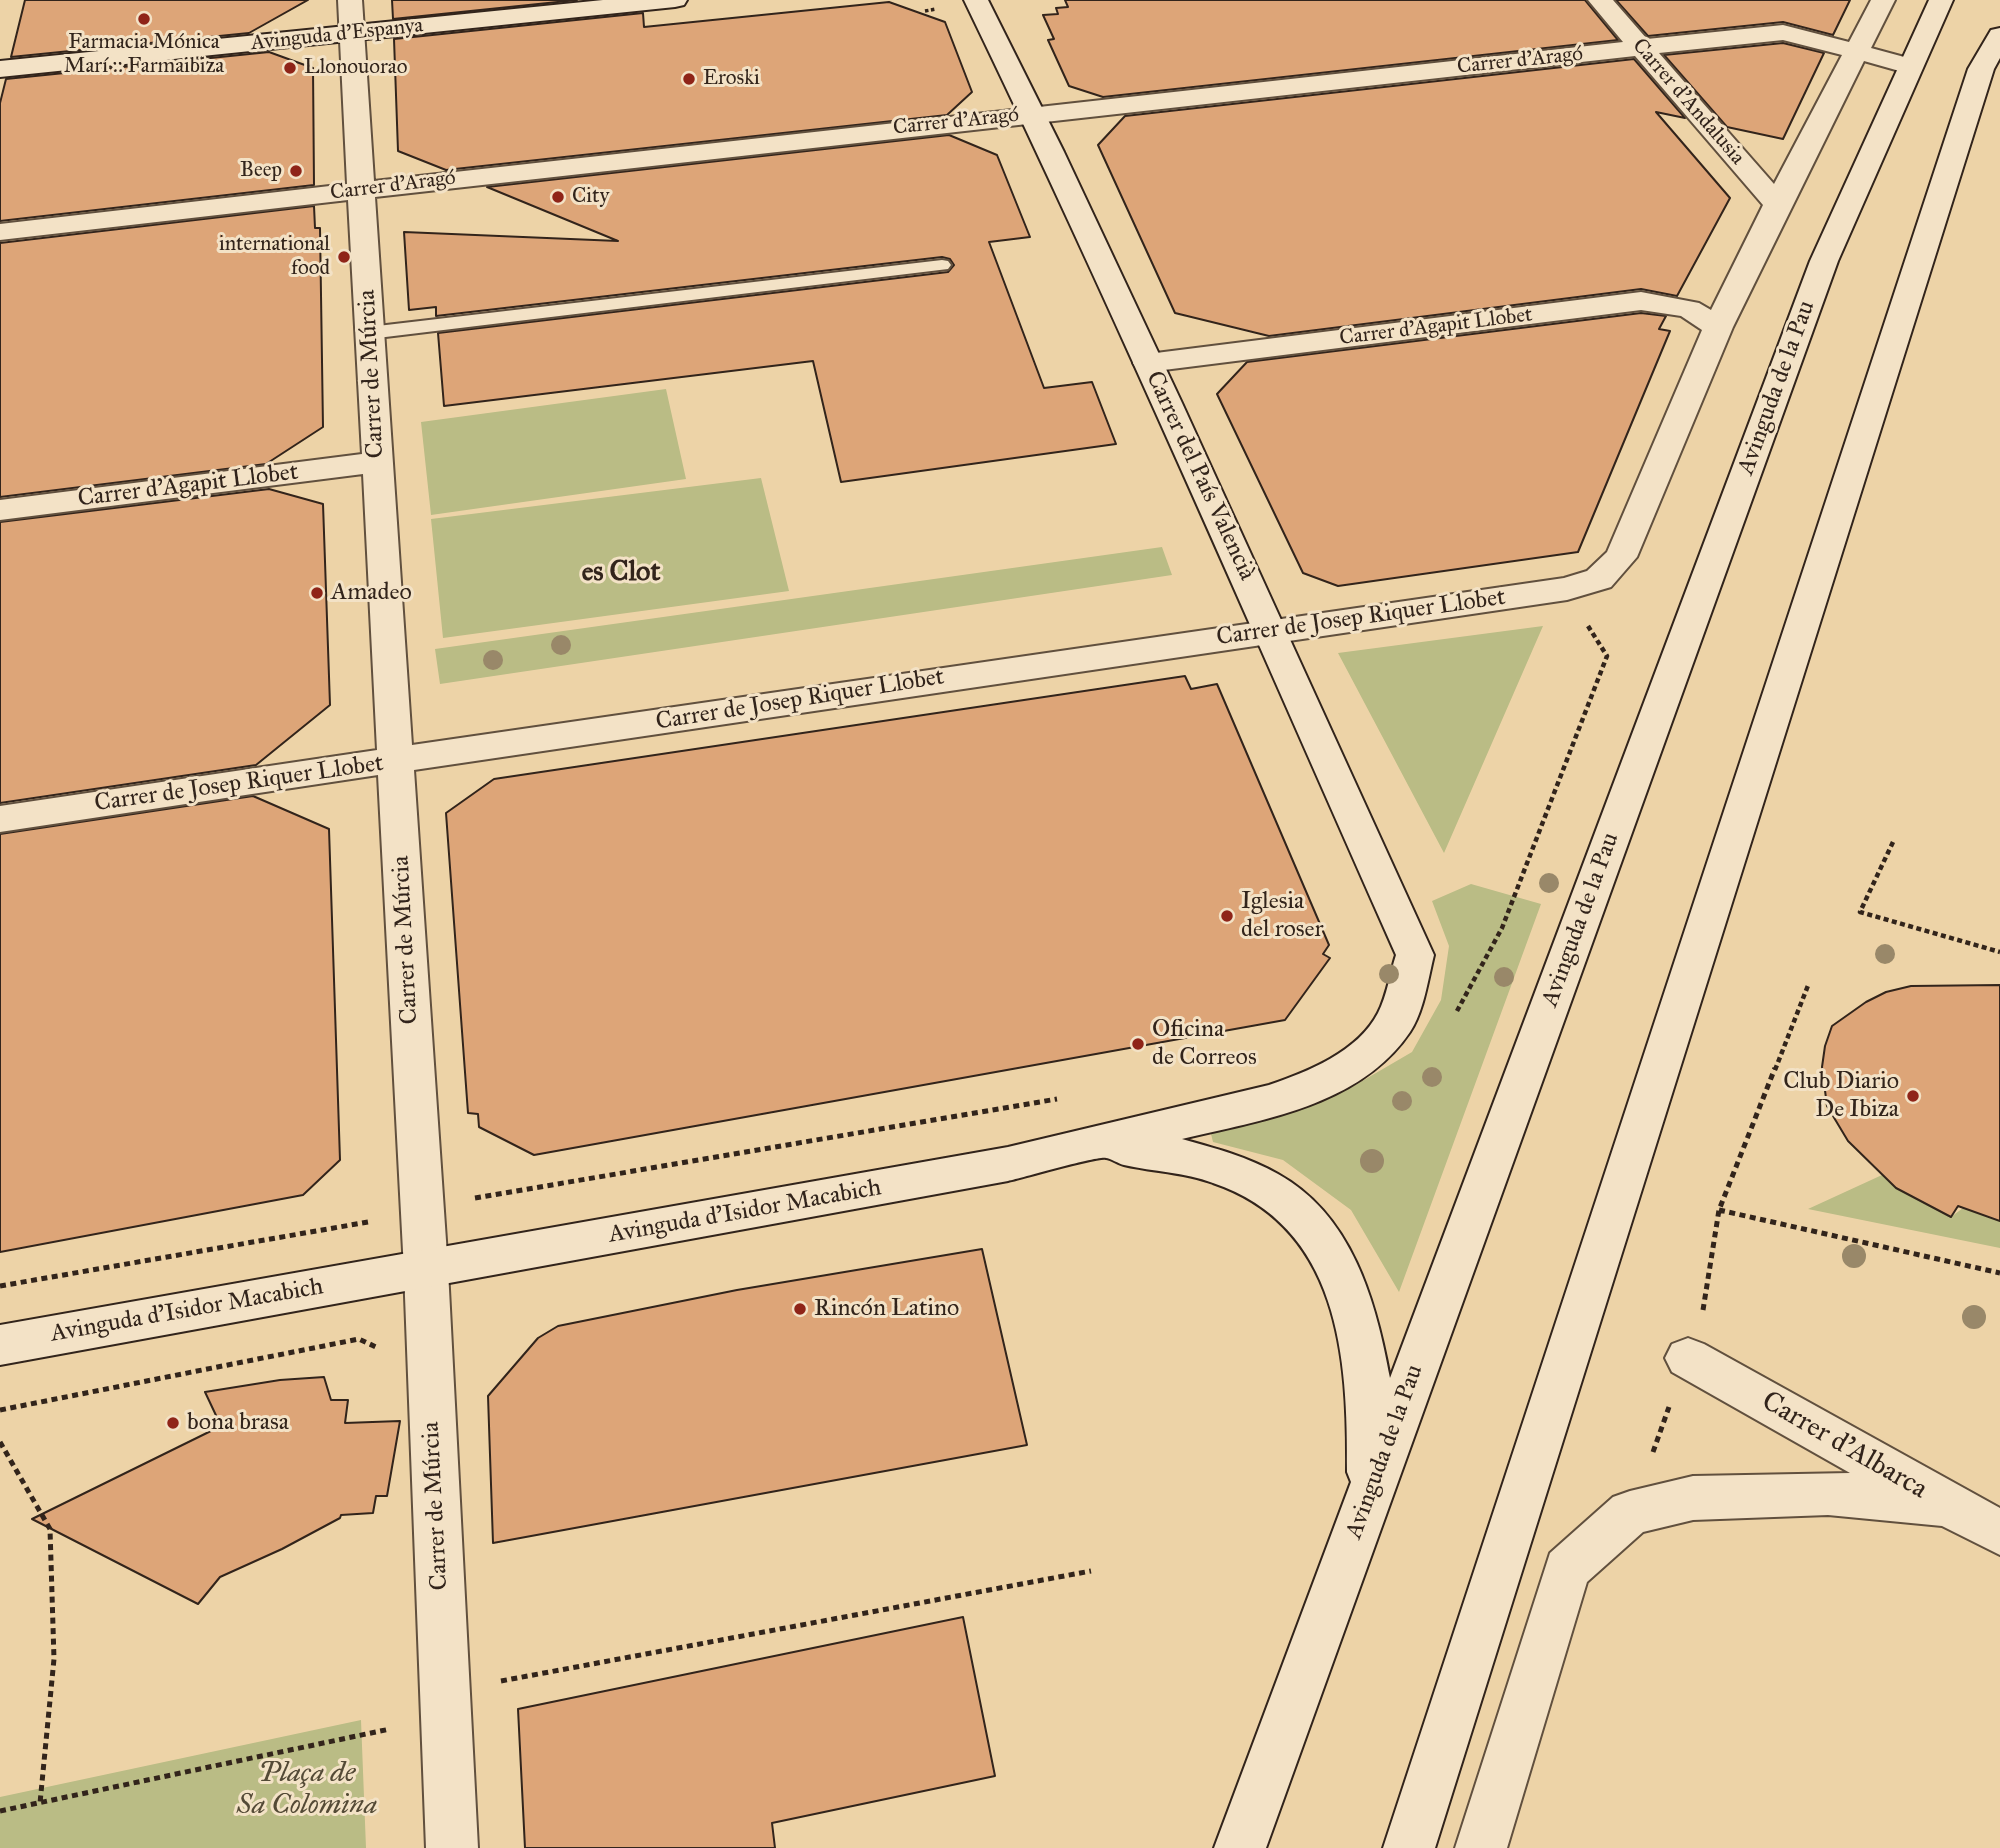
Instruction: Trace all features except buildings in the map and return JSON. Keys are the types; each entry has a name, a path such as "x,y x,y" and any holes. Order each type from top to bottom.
{"street":[{"name":"Avinguda d'Espanya","path":"0,69 351,16 675,0"},
{"name":"Carrer del País Valencià","path":"976,0 1032,114 1271,630 1415,955"},
{"name":"Carrer d'Andalusia","path":"1600,0 1777,204"},
{"path":"1718,327 1777,204 1883,0"},
{"name":"Avinguda de la Pau","path":"1240,1848 1824,261 1941,0"},
{"name":"Carrer de Múrcia","path":"351,16 426,1270 452,1848"},
{"name":"Carrer d'Aragó","path":"0,232 361,189 1783,32 1910,65"},
{"path":"1409,1848 1980,69 2000,35"},
{"name":"Carrer d'Agapit Llobet","path":"1148,363 1641,301 1689,309 1718,327"},
{"name":"Carrer de Josep Riquer Llobet","path":"0,819 1271,630 1567,589 1599,579 1621,557 1718,327"},
{"name":"Carrer d'Agapit Llobet","path":"0,510 377,462"},
{"name":"Avinguda d'Isidor Macabich","path":"0,1345 426,1270 1094,1145 1271,1101 1325,1082 1367,1054 1396,1021 1415,955"},
{"path":"1094,1145 1170,1152 1230,1168 1279,1194 1313,1227 1340,1267 1357,1315 1368,1383 1371,1492"},
{"name":"Carrer d'Albarca","path":"1688,1357 2000,1533"},
{"path":"1481,1848 1567,1569 1630,1513 1693,1498 1828,1493 1946,1504"}],"lane":[{"path":"369,333 942,265"}],"path":[{"path":"1456,1013 1502,928 1607,656 1585,620"},
{"path":"1893,842 1860,912 2000,952"},
{"path":"1630,1513 1701,1323 1719,1210 1809,983"},
{"path":"0,1286 361,1224 422,1207 1066,1097"},
{"path":"1719,1210 2000,1273"},
{"path":"0,1410 359,1339 379,1348"},
{"path":"0,1442 50,1530 54,1659 40,1803"},
{"path":"0,1811 390,1729 446,1705 1091,1571"},
{"path":"390,1716 390,1729"}],"green space":[{"path":"666,389 686,479 431,515 421,422"},
{"path":"761,478 789,591 443,638 431,519"},
{"path":"1162,547 1172,575 440,684 435,649"},
{"path":"1543,626 1444,853 1338,653"},
{"path":"1471,884 1541,904 1399,1292 1351,1210 1283,1160 1213,1142 1211,1134 1352,1087 1412,1052 1441,1000 1449,946 1432,901"},
{"path":"1882,1175 1951,1217 1963,1208 2000,1219 2000,1248 1808,1209"},
{"name":"Plaça de Sa Colomina","path":"361,1720 366,1848 0,1848 0,1797"}],"place":[{"name":"Farmacia Mónica Marí :: Farmaibiza","path":"144,19"},
{"name":"Llonouorao","path":"290,68"},
{"name":"Eroski","path":"689,79"},
{"name":"Beep","path":"296,171"},
{"name":"City","path":"558,197"},
{"name":"international food","path":"344,257"},
{"name":"Amadeo","path":"317,593"},
{"name":"Iglesia del roser","path":"1227,916"},
{"name":"Oficina de Correos","path":"1138,1044"},
{"name":"Club Diario De Ibiza","path":"1913,1096"},
{"name":"Rincón Latino","path":"800,1309"},
{"name":"bona brasa","path":"173,1423"}],"district":[{"name":"es Clot","path":"621,573"}]}
